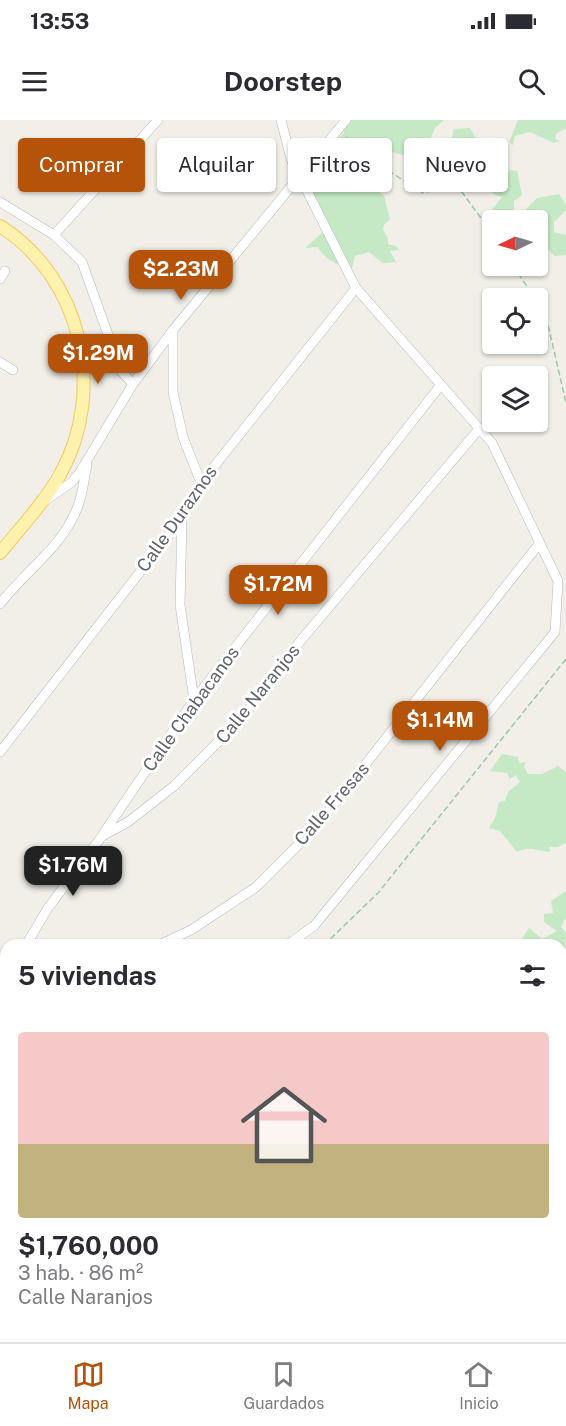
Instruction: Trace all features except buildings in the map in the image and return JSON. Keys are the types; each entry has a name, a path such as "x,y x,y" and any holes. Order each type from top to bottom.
{"main road":[{"path":"0,226 35,256 57,285 74,320 82,360 82,400 75,436 61,472 42,503 0,552"}],"street":[{"path":"54,235 158,120"},
{"path":"281,120 288,149"},
{"path":"331,138 346,120"},
{"path":"42,503 72,482 88,461 133,384 173,330 288,189"},
{"path":"296,939 314,926 555,632 558,582 492,443 440,387 356,288 307,192"},
{"path":"0,202 54,235 82,262 121,371 133,384"},
{"name":"Calle Duraznos","path":"0,752 182,518 201,483 356,288"},
{"path":"173,330 173,392 183,437 201,483"},
{"path":"0,362 13,370"},
{"name":"Calle Chabacanos","path":"102,836 117,810 194,700 440,387"},
{"name":"Calle Naranjos","path":"30,939 48,908 102,836 128,822 174,786 242,718 302,639 479,429"},
{"path":"0,604 16,584 48,555 69,525 79,504 88,461"},
{"path":"182,518 180,606 194,700"},
{"name":"Calle Fresas","path":"172,939 191,930 255,887 316,827 539,544"}],"path":[{"path":"338,130 378,164 413,189 423,193 430,191 445,179 453,180 482,219"},
{"path":"548,327 566,403"},
{"path":"330,939 378,893 566,659"}],"green space":[{"path":"341,120 444,120 435,128 431,138 404,138 404,155 392,152 392,138 338,138 344,133"},
{"path":"518,120 566,120 566,128 556,134 555,139 560,141 554,143 530,132 515,136 513,145 509,142"},
{"path":"470,128 476,138 452,138 454,129"},
{"path":"510,170 517,171 522,195 514,201 514,210 492,210 502,197 492,192 508,192 508,173"},
{"path":"308,192 379,192 384,196 390,219 384,225 383,230 388,238 388,244 396,246 399,250 390,251 396,262 383,263 369,252 355,256 352,268 337,264 318,247 305,248 323,232"},
{"path":"559,194 566,205 566,210 554,222 554,232 566,235 566,255 554,256 548,249 548,210 525,210 537,198"},
{"path":"502,754 517,757 520,763 526,762 524,767 528,774 542,774 558,766 566,772 566,845 565,843 558,847 549,847 550,852 530,849 517,852 500,831 489,828 495,818 499,802 505,801 508,792 520,782 516,775 510,779 507,773 490,771"},
{"path":"566,891 566,917 561,927 566,933 566,939 542,939 557,931 544,922 544,914 553,913 551,901"},
{"path":"529,928 542,939 522,939"}]}
